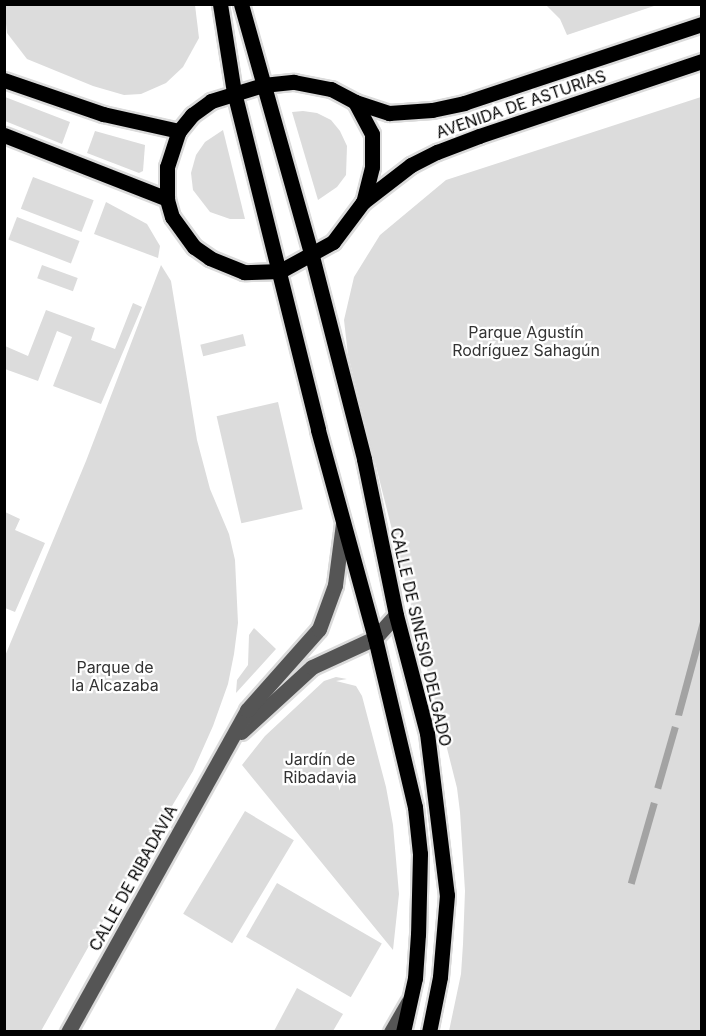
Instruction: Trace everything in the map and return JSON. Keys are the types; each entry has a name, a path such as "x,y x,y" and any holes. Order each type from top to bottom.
{"main road":[{"path":"220,4 234,92 318,430 403,748 419,831 421,894 415,978 403,1032"},
{"name":"CALLE DE SINESIO DELGADO","path":"241,4 312,256 364,459 396,615 427,733 447,895 440,977 429,1032"},
{"name":"AVENIDA DE ASTURIAS","path":"355,102 388,113 432,110 702,24"},
{"name":"AVENIDA DE ASTURIAS","path":"363,202 411,165 437,152 702,61"},
{"path":"4,80 102,114 179,131"},
{"path":"311,83 331,89 355,102 372,134 372,167 363,202 333,242 312,256 280,271 244,272 210,258 194,247 182,232 172,217 167,199 167,166 179,131 192,115 211,101 234,92 263,85 311,83"},
{"path":"4,135 167,199"}],"street":[{"name":"CALLE DE RIBADAVIA","path":"68,1032 247,710 319,628 335,585 340,559 343,517"},
{"name":"CALLE DE RIBADAVIA","path":"229,742 312,667 375,638 396,615"},
{"path":"391,1032 411,997"}],"green space":[{"path":"4,5 195,5 199,38 183,67 166,83 141,94 124,95 93,86 27,59 7,33"},
{"path":"546,5 657,5 567,35 560,19"},
{"path":"5,97 70,122 62,144 5,121"},
{"name":"Parque Agustín Rodríguez Sahagún","path":"701,97 701,1031 449,1031 461,974 465,891 457,788 348,355 344,320 354,277 380,235 446,180"},
{"path":"292,112 317,113 331,120 340,131 347,146 346,175 337,187 318,200"},
{"path":"223,130 245,219 230,219 210,212 193,190 191,173 196,155 205,142"},
{"path":"95,131 145,145 143,171 139,173 87,153"},
{"path":"33,177 94,200 81,232 21,209"},
{"path":"106,202 147,224 160,246 158,258 94,234"},
{"path":"17,217 80,241 71,263 8,239"},
{"path":"42,265 78,278 73,291 37,278"},
{"name":"Parque de la Alcazaba","path":"161,265 171,281 197,440 210,489 229,534 235,560 238,623 228,684 193,771 172,806 157,825 41,1031 5,1031 5,656 86,461"},
{"path":"133,303 142,307 101,404 53,386 72,337 57,331 38,381 5,369 5,346 28,356 46,310 95,328 91,340 115,349"},
{"path":"243,334 246,346 203,356 200,345"},
{"path":"278,402 303,509 241,523 217,416"},
{"path":"5,512 20,519 15,530 45,543 15,612 5,608"},
{"path":"254,628 276,649 236,693 237,680 248,665 249,635"},
{"name":"Jardín de Ribadavia","path":"336,677 347,679 336,681 356,686 362,696 386,787 393,825 399,894 393,950 242,765 265,736 324,681"},
{"path":"245,811 294,840 232,943 183,914"},
{"path":"277,883 382,944 351,997 246,937"},
{"path":"297,988 343,1014 333,1031 274,1031"}],"shaded area":[{"path":"701,618 701,646 682,716 675,715"},
{"path":"672,726 679,728 661,789 654,788"},
{"path":"651,802 658,804 635,885 628,883"}]}
